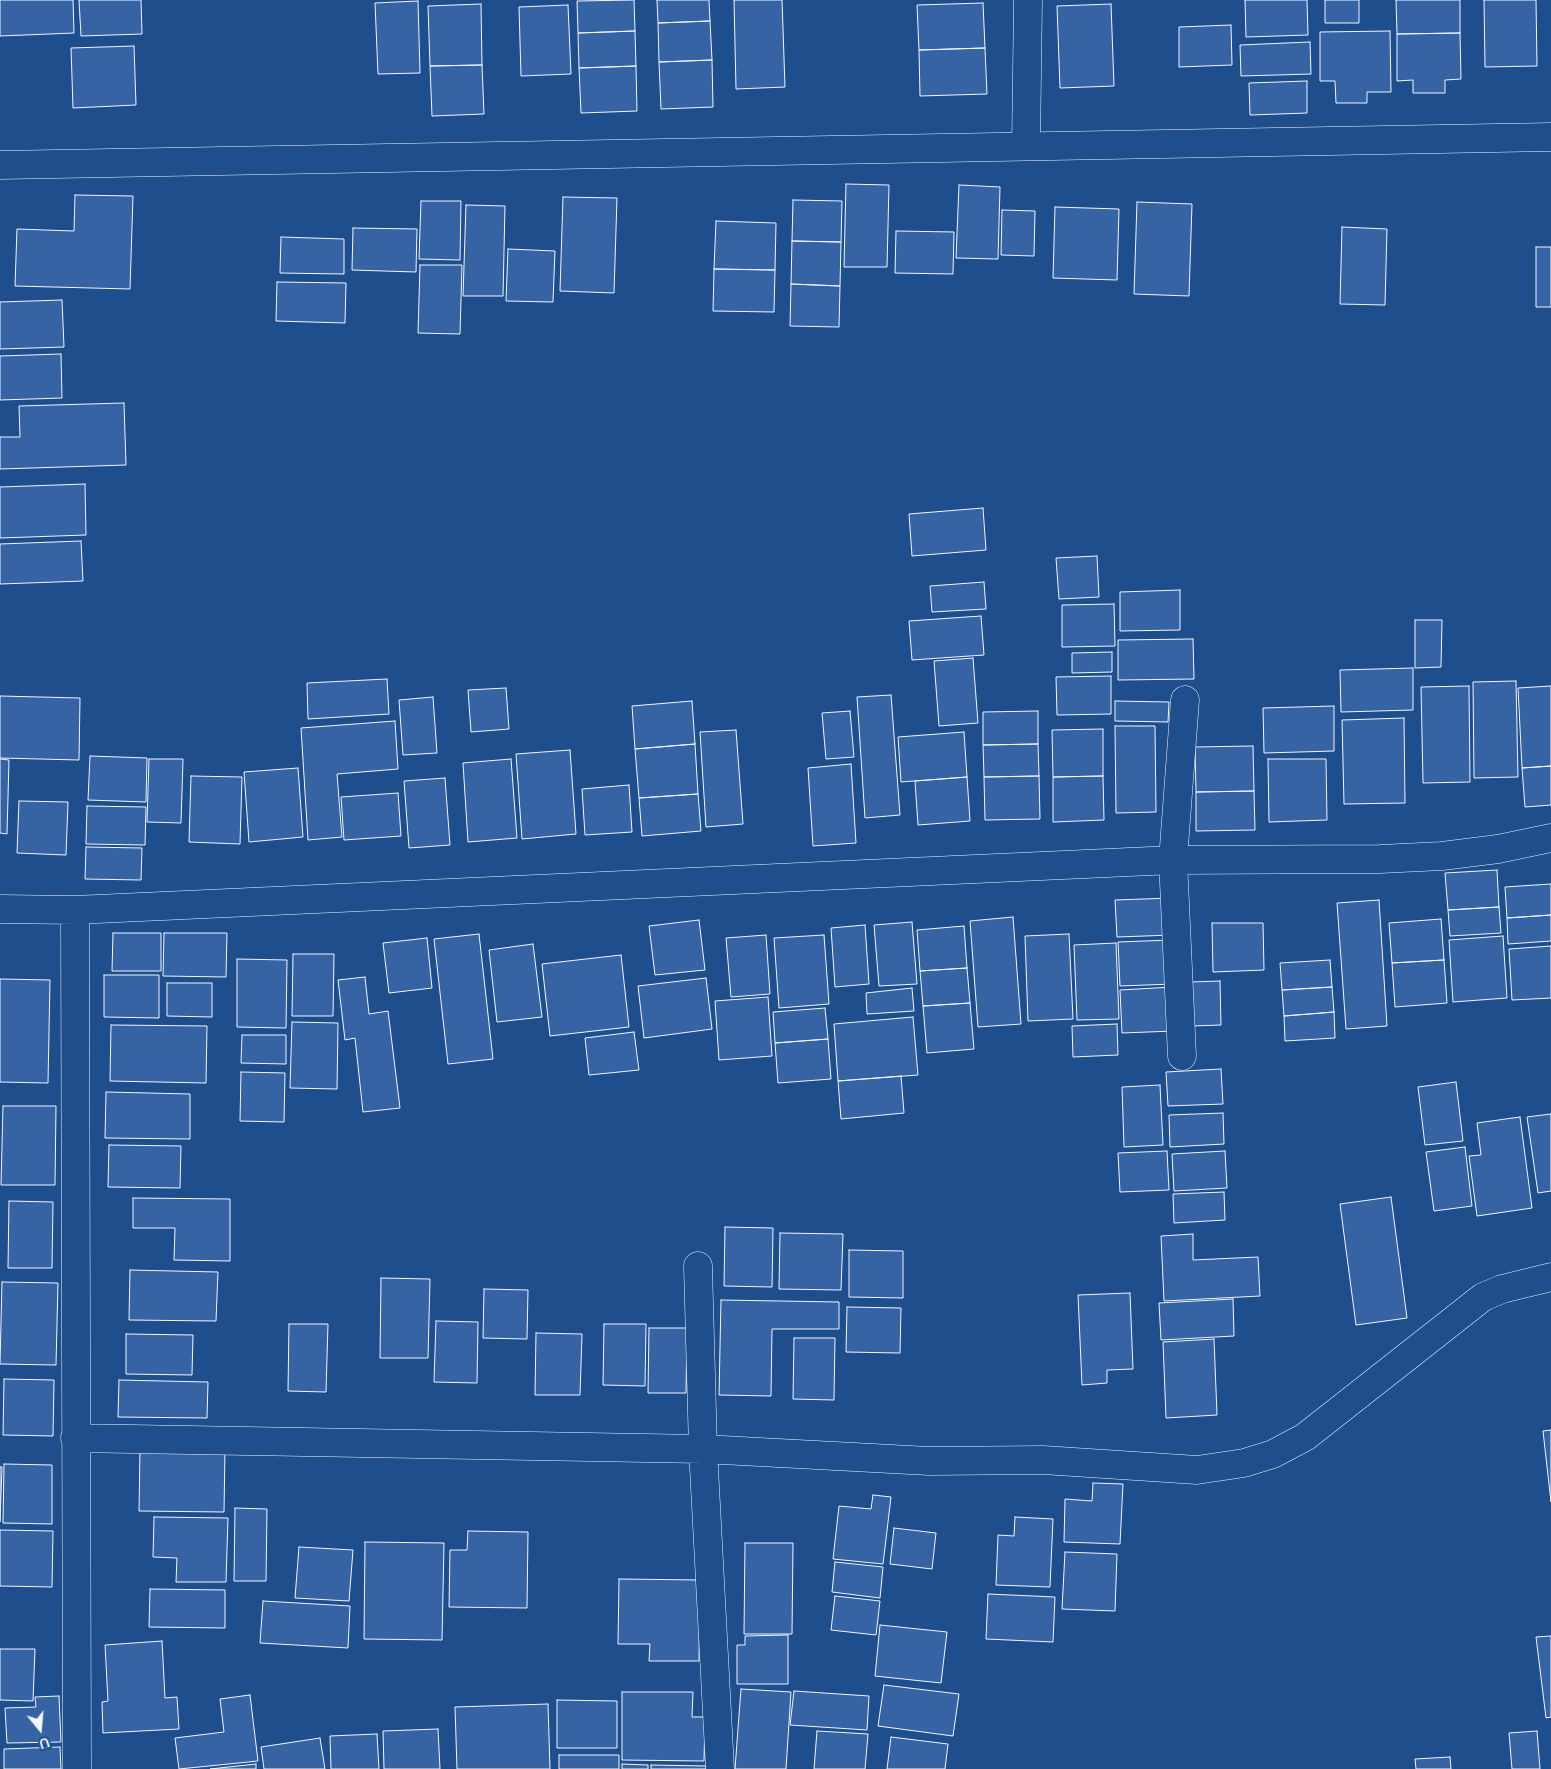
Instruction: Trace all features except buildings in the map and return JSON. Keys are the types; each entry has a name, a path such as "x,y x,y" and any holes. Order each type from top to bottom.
{"street":[{"path":"1026,146 1028,0"},
{"path":"0,165 1551,137"},
{"path":"1182,1056 1173,860 1185,700"},
{"path":"0,909 74,910 1173,860 1380,859 1442,856 1498,849 1551,838"},
{"path":"74,910 76,1769"},
{"path":"698,1266 703,1448 720,1769"},
{"path":"75,1438 703,1448 929,1461 1043,1460 1197,1470 1244,1463 1273,1454 1304,1437 1483,1297 1502,1288 1551,1277"}]}
